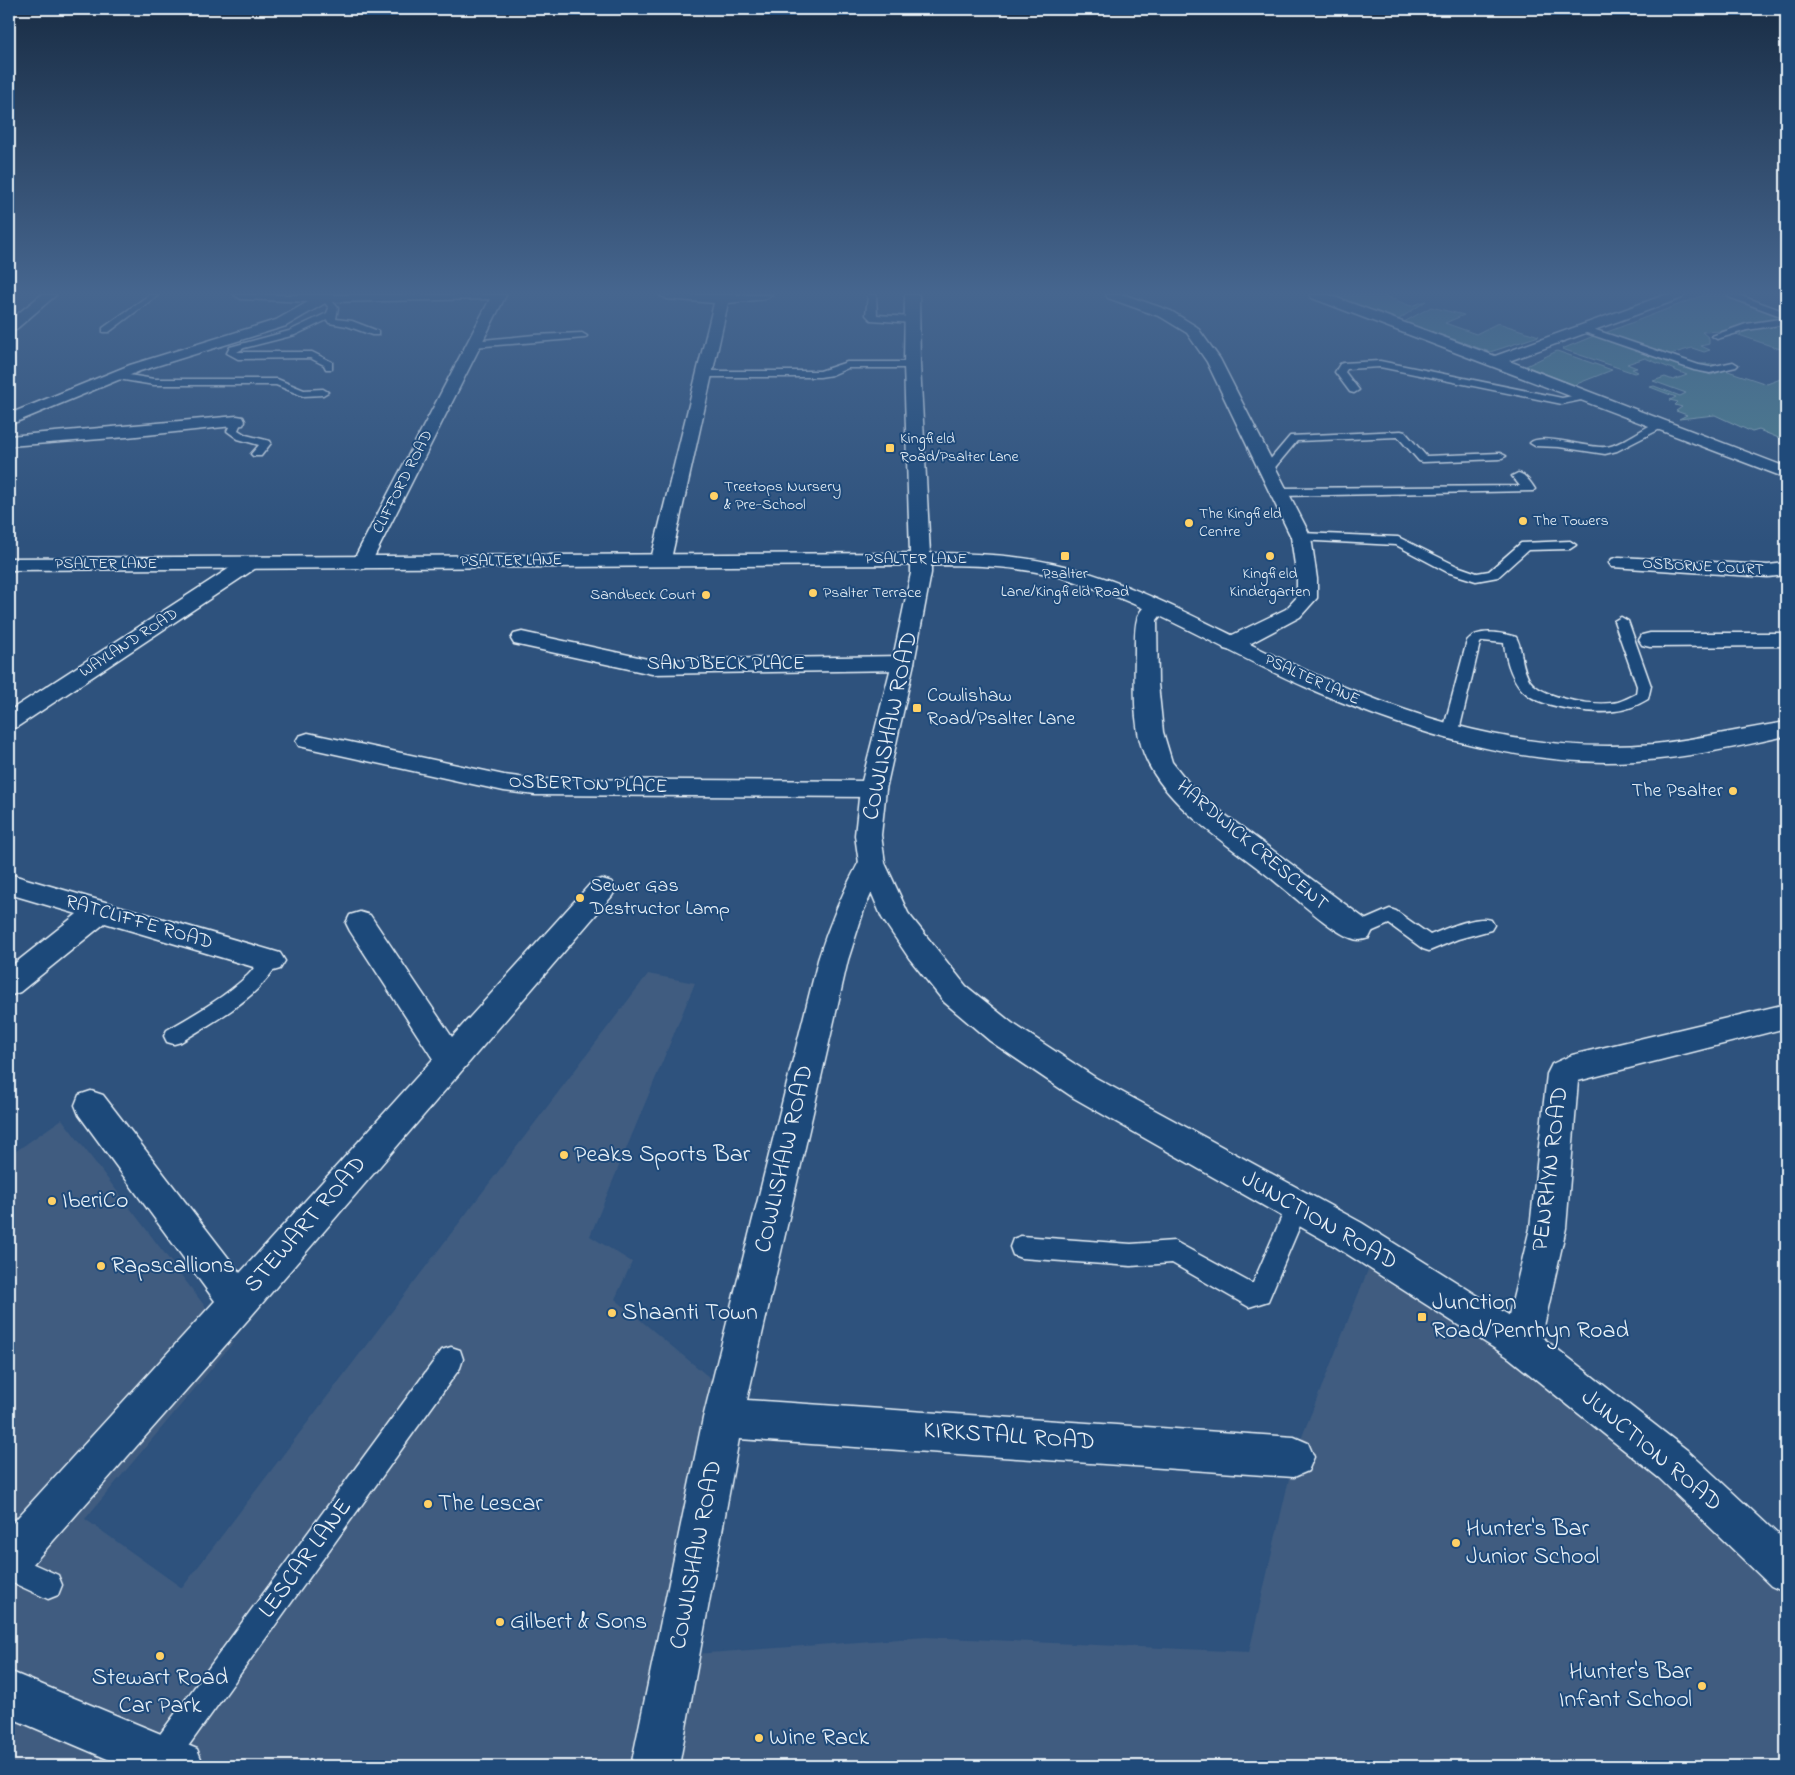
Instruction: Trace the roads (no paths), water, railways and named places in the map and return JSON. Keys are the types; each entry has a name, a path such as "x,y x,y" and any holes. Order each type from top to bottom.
{"street":[{"path":"9,420 112,378"},
{"name":"CLIFFORD ROAD","path":"362,563 456,378"},
{"path":"661,559 703,378"},
{"name":"COWLISHAW ROAD","path":"655,1766 723,1418 833,960 844,921 854,896 872,863 868,835 873,789 921,579 922,558 913,378"},
{"path":"1222,378 1301,537 1307,578 1307,598 1293,613 1232,644"},
{"path":"1537,378 1662,424 1786,473"},
{"path":"9,441 237,421"},
{"name":"PSALTER LANE","path":"9,564 249,564 661,559 922,558 976,560 1051,569 1104,585 1156,607 1322,687 1384,711 1451,731 1513,745 1574,753 1632,753 1696,746 1786,729"},
{"name":"OSBORNE COURT","path":"1619,563 1768,571 1786,569"},
{"name":"WAYLAND ROAD","path":"9,722 249,564"},
{"name":"HARDWICK CRESCENT","path":"1156,607 1146,619 1148,710 1154,749 1169,776 1193,802 1327,908 1359,930"},
{"name":"SANDBECK PLACE","path":"522,640 652,667 903,663"},
{"path":"1650,640 1786,640"},
{"name":"OSBERTON PLACE","path":"308,741 504,783 536,787 873,789"},
{"name":"JUNCTION ROAD","path":"872,863 896,918 919,950 955,994 1001,1032 1085,1088 1349,1235 1521,1344 1673,1464 1786,1571"},
{"name":"RATCLIFFE ROAD","path":"9,884 270,961"},
{"name":"STEWART ROAD","path":"9,1559 239,1302 602,889"},
{"path":"9,984 101,911"},
{"path":"360,923 450,1060"},
{"name":"PENRHYN ROAD","path":"1521,1344 1548,1228 1563,1074 1572,1068 1786,1016"},
{"path":"91,1105 239,1302"},
{"name":"KIRKSTALL ROAD","path":"723,1418 1294,1457"},
{"path":"9,1694 170,1763"}],"lane":[{"path":"122,378 179,383 277,382 303,393 323,392"},
{"path":"1345,378 1354,390"},
{"path":"1453,378 1562,401 1587,396"},
{"path":"237,421 232,431 249,439 266,443 257,454"},
{"path":"1535,444 1559,444 1605,451 1613,449 1662,424"},
{"path":"1268,469 1294,438 1401,434 1423,458 1500,456"},
{"path":"1280,492 1529,489 1518,476"},
{"path":"1301,537 1398,541 1452,569 1476,577 1492,574 1525,546 1570,545"},
{"path":"1451,731 1474,641 1481,637 1511,640 1512,658 1522,678 1534,693 1555,701 1582,706 1614,707 1635,701 1643,696 1644,686 1621,621"},
{"path":"1359,930 1390,916 1429,944 1453,933 1485,925"},
{"path":"174,1036 247,986 267,968 270,961"},
{"path":"1021,1247 1131,1255 1174,1252 1249,1296 1260,1293 1297,1207"},
{"name":"LESCAR LANE","path":"170,1763 451,1359"},
{"path":"9,1566 48,1585"}],"place":[{"name":"Kingfield Road/Psalter Lane","path":"890,448"},
{"name":"Treetops Nursery & Pre-School","path":"714,496"},
{"name":"The Towers","path":"1523,521"},
{"name":"The Kingfield Centre","path":"1189,523"},
{"name":"Psalter Lane/Kingfield Road","path":"1065,556"},
{"name":"Kingfield Kindergarten","path":"1270,556"},
{"name":"Psalter Terrace","path":"813,593"},
{"name":"Sandbeck Court","path":"706,595"},
{"name":"Cowlishaw Road/Psalter Lane","path":"917,708"},
{"name":"The Psalter","path":"1733,791"},
{"name":"Sewer Gas Destructor Lamp","path":"580,898"},
{"name":"Peaks Sports Bar","path":"564,1155"},
{"name":"IberiCo","path":"52,1201"},
{"name":"Rapscallions","path":"101,1266"},
{"name":"Shaanti Town","path":"612,1313"},
{"name":"Junction Road/Penrhyn Road","path":"1422,1317"},
{"name":"The Lescar","path":"428,1504"},
{"name":"Hunter's Bar Junior School","path":"1456,1543"},
{"name":"Gilbert & Sons","path":"500,1622"},
{"name":"Stewart Road Car Park","path":"160,1656"},
{"name":"Hunter's Bar Infant School","path":"1702,1686"},
{"name":"Wine Rack","path":"759,1738"}]}
